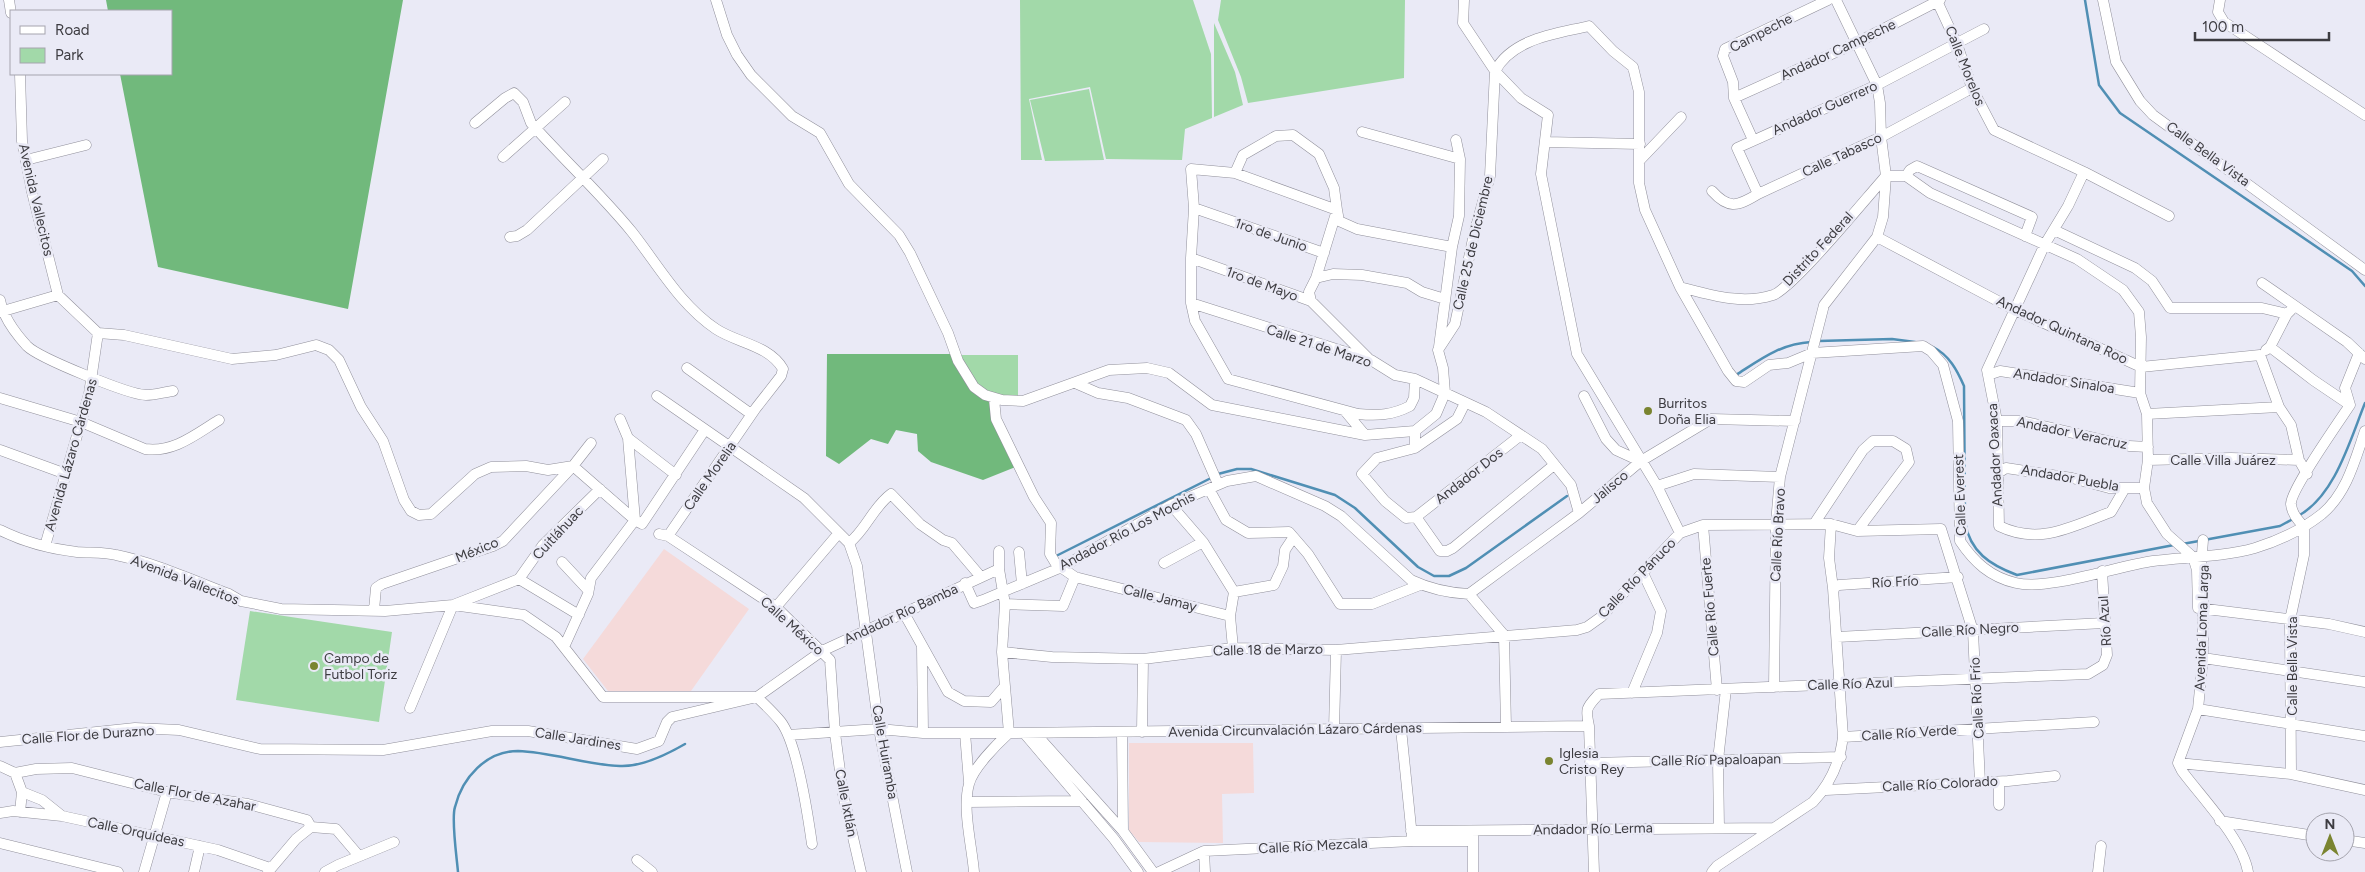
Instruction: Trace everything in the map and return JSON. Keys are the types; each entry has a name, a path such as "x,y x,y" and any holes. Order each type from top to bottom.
{"street":[{"path":"716,0 727,35 737,55 751,75 792,116 820,133 849,184 899,235 910,253 948,333 958,361 974,387 994,399 1023,401 1109,370 1147,368 1169,373 1212,406 1365,435 1416,431 1436,414 1445,393 1443,368 1438,350 1452,247 1459,216 1460,158 1456,140"},
{"path":"1464,0 1463,23 1495,70 1521,98 1548,115 1541,174 1577,354 1657,486 1680,533"},
{"name":"Campeche","path":"1753,140 1734,98 1733,82 1723,56 1725,49 1828,0"},
{"path":"1836,0 1877,85 1886,176 1883,217 1877,238"},
{"name":"Andador Campeche","path":"1734,98 1856,43 1939,0"},
{"name":"Calle Morelos","path":"1939,0 1972,88 1994,130 2084,172"},
{"name":"Calle Bella Vista","path":"2103,0 2116,62 2140,101 2153,115 2365,270"},
{"path":"2220,0 2218,12 2224,22 2365,115"},
{"path":"1495,70 1500,61 1519,46 1555,34 1589,26 1613,51 1633,67 1639,92 1639,183 1645,210 1680,287 1728,371 1736,381 1744,382 1769,365 1788,363 1813,351"},
{"name":"Andador Guerrero","path":"1758,194 1737,148 1877,85 1984,29"},
{"name":"Calle 25 de Diciembre","path":"1438,350 1455,324 1474,234 1490,176 1495,70"},
{"name":"Avenida Vallecitos","path":"20,75 22,141 32,192 58,295"},
{"name":"Calle Tabasco","path":"1712,191 1722,202 1731,205 1742,204 1758,194 1881,137 1972,88"},
{"path":"475,123 505,98 514,93 523,102 531,123 582,178"},
{"path":"503,157 565,102"},
{"path":"1640,160 1680,117"},
{"path":"1362,132 1460,158"},
{"path":"1235,173 1243,155 1276,136 1293,135 1319,154 1334,188 1339,221 1357,229 1452,247"},
{"path":"1545,142 1640,144"},
{"path":"26,160 86,145"},
{"path":"510,237 518,236 527,230 603,159"},
{"path":"1906,176 1910,170 1917,166 2032,217 2025,236"},
{"path":"1337,210 1235,173 1191,168 1194,208 1191,304 1195,321 1228,379 1344,411 1374,416 1404,409 1410,406 1414,398 1415,379"},
{"path":"2084,172 2169,216"},
{"name":"Andador Oaxaca","path":"2084,172 2054,230 2044,244 1987,370 1996,421 1998,526 2028,536 2047,535 2112,512 2125,488"},
{"path":"1886,176 1906,176 1930,193 2077,259 2123,290 2139,312 2140,393 2147,414 2148,460 2144,488 2147,503 2167,534 2197,555"},
{"name":"Distrito Federal","path":"1680,287 1739,300 1775,294 1793,280 1886,176"},
{"name":"Calle Morelia","path":"582,178 631,231 679,296 716,329 750,343 780,363 783,369 781,376 753,411 730,447 664,535"},
{"name":"1ro de Junio","path":"1194,208 1324,253 1316,278 1309,292 1310,301"},
{"path":"1324,253 1337,210"},
{"path":"2054,230 2135,268 2152,281 2170,308 2262,308 2287,314"},
{"name":"Andador Quintana Roo","path":"1877,238 2013,309 2141,367 2260,355"},
{"name":"Calle Río Bravo","path":"1774,687 1776,523 1780,477 1824,304 1877,238"},
{"name":"1ro de Mayo","path":"1191,258 1310,301 1371,360"},
{"path":"1316,278 1333,274 1362,275 1406,283 1422,292 1444,300"},
{"path":"2262,283 2347,342 2362,356 2346,388 2350,405 2290,502 2293,514 2304,527 2323,513 2339,494 2351,471 2365,431"},
{"path":"1,312 58,295 98,333 124,335 232,359 276,355 316,345 329,350 339,360 361,407 383,441 404,500 411,511 420,515 431,514 475,474 492,467 526,466 548,470 573,466 591,443"},
{"path":"0,300 1,312 27,346 42,355 93,379 145,395 173,391"},
{"name":"Calle 21 de Marzo","path":"1191,304 1371,360 1395,375 1415,379 1486,412 1542,449 1571,485 1578,512"},
{"path":"2295,306 2287,314 2270,347 2260,355 2278,407 2291,425 2299,460 2306,474"},
{"name":"Avenida Lázaro Cárdenas","path":"45,546 93,379 98,333"},
{"name":"Calle Everest","path":"1813,351 1923,346 1931,351 1943,365 1958,420 1960,541 1971,557 1991,574 2016,584 2040,585 2152,561 2254,548 2304,527"},
{"path":"2270,347 2350,405"},
{"path":"687,368 753,411"},
{"name":"Andador Sinaloa","path":"1988,375 2000,371 2140,393"},
{"path":"1075,383 1098,393 1128,398 1186,420 1196,434 1210,466 1226,520 1248,533 1289,532 1308,554 1340,604 1372,604 1420,584"},
{"path":"657,396 704,431 804,498 849,543 860,534 882,500 891,494 920,524 943,540 952,543 981,577"},
{"path":"1584,396 1606,439 1616,450 1641,461"},
{"path":"0,398 81,422 145,450 156,451 175,447 219,420"},
{"name":"Calle Jamay","path":"994,399 996,419 1034,496 1051,523 1050,554 1056,564 1062,566 1075,577 1230,616"},
{"path":"1465,402 1457,419 1415,448 1378,458 1362,474 1394,510 1406,518 1416,517 1440,551 1447,551 1554,465"},
{"path":"2147,414 2278,407"},
{"path":"1344,411 1365,435"},
{"path":"620,419 628,438 639,522"},
{"name":"Jalisco","path":"1469,594 1578,512 1641,461 1711,419 1795,421"},
{"name":"Andador Veracruz","path":"1996,421 2022,421 2129,446 2148,446"},
{"path":"564,647 579,615 591,578 676,475 704,431"},
{"path":"1415,448 1416,431"},
{"name":"Andador Dos","path":"1416,517 1521,435"},
{"path":"628,438 676,475"},
{"path":"1814,524 1863,450 1873,442 1894,442 1906,449 1909,462 1857,531"},
{"path":"0,450 66,474"},
{"name":"Calle Villa Juárez","path":"2148,460 2246,458 2299,460"},
{"path":"573,466 639,522"},
{"name":"México","path":"374,610 376,588 382,584 503,541 573,466"},
{"name":"Andador Puebla","path":"1998,473 2006,468 2072,478 2109,488 2144,488"},
{"path":"1657,486 1694,474 1780,477"},
{"name":"Andador Río Los Mochis","path":"965,584 974,602 1003,592 1062,566 1171,505 1215,485 1242,477 1256,476 1325,506 1341,516 1411,580 1446,592 1469,594"},
{"name":"Cuitláhuac","path":"519,579 543,545 600,489"},
{"path":"1171,505 1203,542 1234,592 1230,616 1233,648"},
{"path":"1712,872 1717,866 1813,802 1826,790 1841,757 1843,737 1840,685 1829,558 1831,524"},
{"name":"Calle Río Pánuco","path":"1504,635 1577,630 1587,627 1601,617 1680,533 1702,525 1831,524 1857,531 1941,529"},
{"name":"Calle Río Fuerte","path":"1702,525 1722,690 1718,760 1719,828"},
{"name":"Calle Bella Vista","path":"2291,774 2292,672 2290,620 2304,555 2304,527"},
{"name":"Calle Río Frío","path":"1941,529 1958,577 1960,590 1973,631 1979,728 1980,783"},
{"name":"Avenida Vallecitos","path":"0,530 16,538 45,546 75,552 113,554 136,560 229,594 241,601 281,609 374,610"},
{"path":"776,607 838,534"},
{"name":"Calle México","path":"664,535 776,607 830,660 835,733"},
{"path":"1234,592 1274,585 1283,566 1285,550 1293,538"},
{"name":"Avenida Loma Larga","path":"2178,763 2198,709 2203,658 2197,555 2206,539"},
{"path":"1164,563 1203,542"},
{"name":"Calle Huiramba","path":"849,543 857,566 879,729 907,872"},
{"path":"969,782 985,758 1009,733 1002,652 1005,604 999,569 999,551"},
{"path":"1019,552 1022,584"},
{"path":"562,562 588,590"},
{"name":"Andador Río Bamba","path":"757,697 822,651 999,569"},
{"name":"Río Azul","path":"2100,668 2107,655 2102,571"},
{"path":"1632,693 1657,633 1661,611 1643,573"},
{"path":"1005,604 1063,606 1075,577"},
{"name":"Río Frío","path":"1833,588 1839,585 1958,577"},
{"path":"410,708 453,605 519,579 579,615"},
{"path":"1469,594 1504,635 1506,727"},
{"path":"374,610 385,611 453,605 524,615 556,637 603,697 757,697 782,723 792,745 808,816 812,844"},
{"path":"2200,608 2329,624 2365,632"},
{"path":"904,613 948,692 964,700 991,702 1004,687"},
{"name":"Calle Río Negro","path":"1837,637 2104,623"},
{"name":"Calle 18 de Marzo","path":"1002,652 1052,657 1143,659 1233,648 1336,650 1504,635"},
{"path":"922,645 924,733"},
{"path":"1334,730 1336,650"},
{"path":"2203,658 2365,682"},
{"path":"1142,732 1143,659"},
{"name":"Calle Río Azul","path":"1589,726 1586,713 1588,706 1599,694 2060,677 2088,674 2100,668"},
{"name":"Calle Jardines","path":"383,750 444,738 502,731 528,731 637,749 659,741 667,722 672,717 757,697"},
{"path":"2198,709 2365,736"},
{"name":"Calle Río Verde","path":"1843,737 2094,722"},
{"path":"1589,726 1594,872"},
{"name":"Avenida Circunvalación Lázaro Cárdenas","path":"788,735 879,729 924,733 1036,733 1589,726"},
{"name":"Calle Flor de Durazno","path":"0,742 135,728 179,730 260,749 383,750"},
{"path":"1401,729 1412,836"},
{"path":"1122,732 1123,831"},
{"name":"Calle Ixtlán","path":"835,733 843,794 861,872"},
{"path":"965,733 969,782 967,802 974,872"},
{"path":"1024,733 1082,801 1138,872"},
{"path":"1036,733 1123,831 1153,872"},
{"name":"Calle Río Papaloapan","path":"1590,763 1841,757"},
{"path":"2178,763 2291,774 2365,790"},
{"path":"2178,763 2246,859 2248,872"},
{"path":"0,766 15,773 22,792 20,812"},
{"name":"Calle Flor de Azahar","path":"15,773 36,769 72,768 167,792 248,804 307,820 311,827"},
{"name":"Calle Río Colorado","path":"1826,790 1999,782 2055,776"},
{"path":"1999,782 1999,805"},
{"path":"22,792 42,800 62,816"},
{"path":"144,872 167,792"},
{"path":"967,802 1082,801"},
{"name":"Calle Orquídeas","path":"0,813 20,812 62,816 218,850 269,870"},
{"path":"2220,821 2305,834"},
{"path":"269,870 303,832 311,827 336,829 359,856"},
{"name":"Andador Río Lerma","path":"1412,836 1473,830 1774,828"},
{"path":"1473,830 1473,872"},
{"name":"Calle Río Mezcala","path":"1159,872 1204,851 1412,836 1473,841"},
{"path":"326,872 394,842"},
{"path":"0,844 118,872"},
{"path":"194,872 200,846"},
{"path":"2098,872 2101,846"},
{"path":"1204,851 1205,872"},
{"path":"637,860 652,872"}],"shaded area":[{"path":"664,549 749,609 691,691 608,691 583,659"},
{"path":"1129,743 1253,743 1254,793 1222,794 1223,843 1139,842 1129,830"}],"green space":[{"path":"106,0 403,0 348,309 158,267 120,75 172,75 172,10 108,10"},
{"path":"1020,0 1193,0 1211,54 1212,118 1185,129 1182,160 1106,159 1090,87 1029,99 1042,160 1021,160"},
{"path":"1221,0 1405,0 1404,78 1248,103 1241,77 1218,20"},
{"path":"1214,23 1235,72 1243,105 1214,117"},
{"path":"1089,89 1104,160 1045,161 1030,100"},
{"path":"827,354 955,354 968,382 992,400 1018,466 983,480 931,462 918,451 917,434 896,430 888,444 871,439 839,464 826,456"},
{"path":"958,355 1018,355 1018,400 1003,399 975,386"},
{"name":"Campo de Futbol Toriz","path":"250,611 392,632 379,722 236,700"}],"waterway":[{"path":"2085,0 2099,85 2120,113 2352,271 2365,286"},
{"path":"1819,341 1892,339 1915,342"},
{"path":"1736,375 1780,349 1811,342"},
{"path":"1933,347 1944,354 1952,364 1964,386 1965,522 1971,542 1990,562 2017,575 2174,545"},
{"path":"2298,516 2311,507 2332,481 2347,450 2365,403"},
{"path":"1218,474 1237,469 1251,469 1335,495 1355,508 1418,567 1434,576 1449,576 1466,568 1567,496"},
{"path":"1058,555 1213,477"},
{"path":"2204,540 2280,526 2293,519"},
{"path":"2182,544 2199,541"},
{"path":"458,872 454,829 455,807 463,786 477,768 486,761 506,752 518,751 607,765 628,766 654,760 685,744"}],"place":[{"name":"Burritos Doña Elia","path":"1648,411"},
{"name":"Campo de Futbol Toriz","path":"314,666"},
{"name":"Iglesia Cristo Rey","path":"1549,761"}]}
